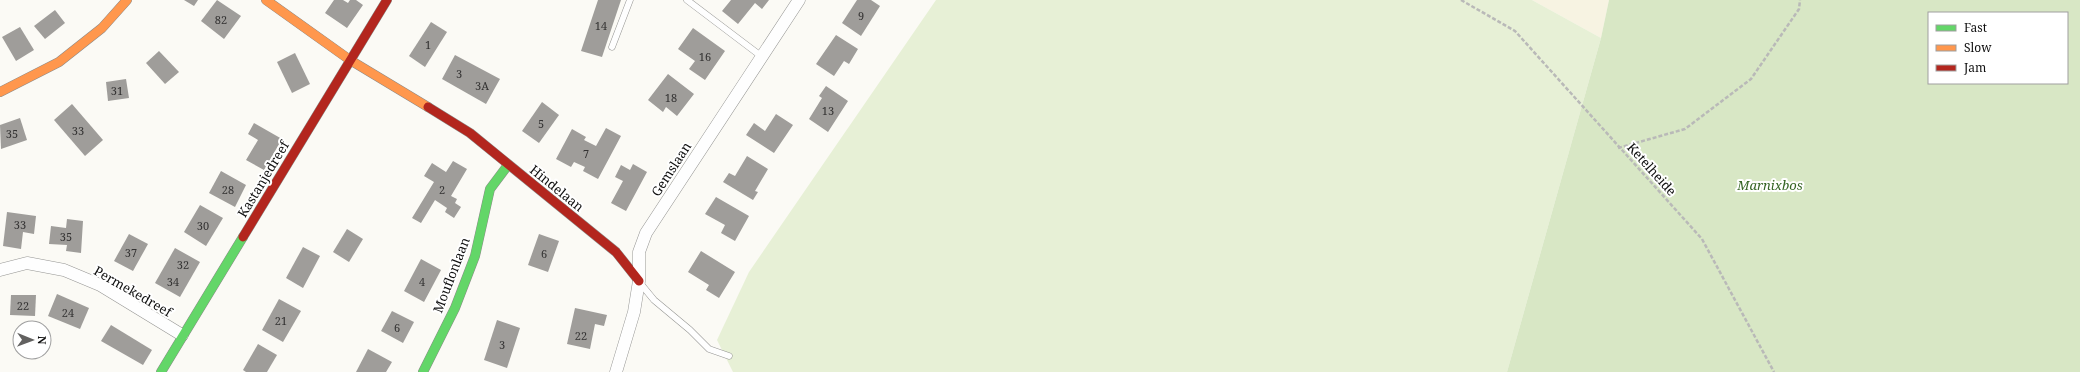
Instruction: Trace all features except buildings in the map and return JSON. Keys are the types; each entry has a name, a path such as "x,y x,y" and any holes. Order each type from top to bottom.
{"street":[{"path":"0,92 60,62 102,28 127,0"},
{"name":"Hindelaan","path":"266,0 350,60 470,132 616,252 639,281"},
{"name":"Kastanjedreef","path":"161,372 386,0"},
{"name":"Gemslaan","path":"616,372 634,312 639,281 639,252 646,233 799,0"},
{"name":"Mouflonlaan","path":"423,372 455,308 475,256 490,189 508,164"},
{"name":"Permekedreef","path":"0,270 27,262 64,270 100,285 182,335"}],"lane":[{"path":"612,46 630,0"},
{"path":"687,0 761,56"},
{"name":"Hindelaan","path":"639,281 654,300 690,330 709,349 729,356"}],"path":[{"path":"1461,0 1515,31 1618,148"},
{"name":"Ketelheide","path":"1774,372 1702,239 1618,148 1685,129 1751,79 1799,9 1800,0"}],"shaded area":[{"path":"1532,0 1609,0 1601,38"}],"green space":[{"path":"936,0 1532,0 1601,38 1507,372 733,372 717,340 749,272"},
{"name":"Marnixbos","path":"1609,0 2080,0 2080,372 1507,372 1601,38"}],"traffic: fast":[{"path":"423,372 455,308 475,256 490,189 508,165"},
{"path":"161,372 243,237"}],"traffic: slow":[{"path":"0,92 59,62 102,28 127,0"},
{"path":"266,0 350,60 428,107"}],"traffic: jam":[{"path":"243,237 387,0"},
{"path":"428,107 470,133 616,252 639,281"}]}
